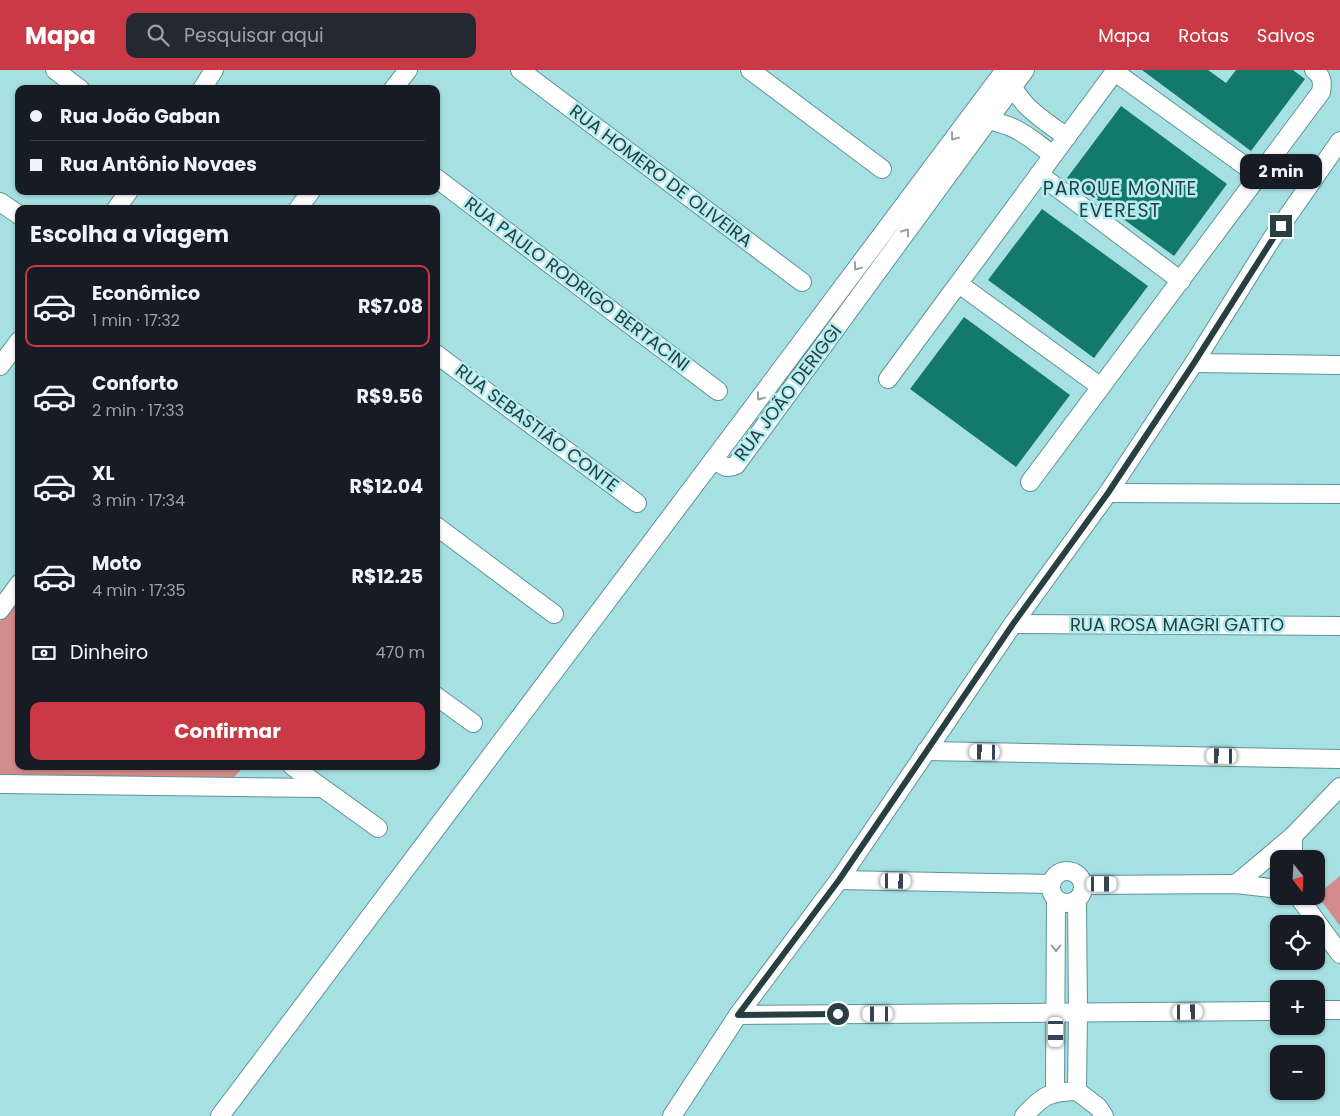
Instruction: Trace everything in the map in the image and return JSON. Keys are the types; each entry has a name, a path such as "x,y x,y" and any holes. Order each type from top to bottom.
{"street":[{"path":"55,70 75,85"},
{"path":"205,85 214,70"},
{"name":"RUA HOMERO DE OLIVEIRA","path":"520,70 802,282"},
{"path":"750,70 882,169"},
{"name":"RUA JOÃO DERIGGI","path":"220,1116 714,459 980,116 1006,77 1025,70"},
{"path":"1030,482 1321,92 1323,83 1319,74 1314,70"},
{"path":"396,85 406,71"},
{"path":"888,380 1116,71 1259,176"},
{"path":"1006,77 1024,103 1033,112 1067,137"},
{"path":"980,116 1010,126 1053,155"},
{"path":"672,1116 738,1015 839,880 1013,624 1108,493 1194,363 1271,240 1340,141"},
{"path":"1040,174 1181,280"},
{"name":"RUA PAULO RODRIGO BERTACINI","path":"440,181 718,391"},
{"path":"301,205 309,195"},
{"path":"0,202 15,212"},
{"path":"959,284 1101,387"},
{"path":"0,366 15,346"},
{"name":"RUA SEBASTIÃO CONTE","path":"440,357 637,503"},
{"path":"1194,363 1340,365"},
{"path":"1108,493 1340,494"},
{"path":"440,529 554,614"},
{"path":"0,610 15,589"},
{"name":"RUA ROSA MAGRI GATTO","path":"1013,624 1340,626"},
{"path":"440,699 473,723"},
{"path":"926,751 1340,759"},
{"path":"297,770 378,828"},
{"path":"0,784 321,788"},
{"path":"1236,884 1293,836 1340,787"},
{"path":"1293,836 1293,850"},
{"path":"1055,1092 1056,1013 1053,892 1056,874 1067,870 1078,875 1080,892 1077,1090"},
{"path":"839,880 1053,892 1066,904 1080,892 1236,884 1270,888"},
{"path":"1305,905 1340,954"},
{"path":"1325,1010 1340,1010"},
{"path":"738,1015 1270,1011"},
{"path":"1024,1116 1038,1100 1055,1092 1077,1090 1098,1107 1104,1116"}],"shaded area":[{"path":"15,602 15,770 241,770 232,779 0,780 0,621"},
{"path":"1340,876 1340,926 1324,905 1325,888"}],"building":[{"path":"1142,70 1208,70 1226,83 1236,70 1293,70 1305,79 1251,151"},
{"path":"1121,106 1227,184 1174,256 1067,178"},
{"path":"1042,209 1148,286 1094,358 988,280"},
{"path":"964,317 1070,395 1016,467 910,389"}],"district":[{"name":"PARQUE MONTE EVEREST","path":"1120,199"}],"route":[{"path":"838,1014 738,1015 839,880 1013,624 1108,493 1281,226"}]}
